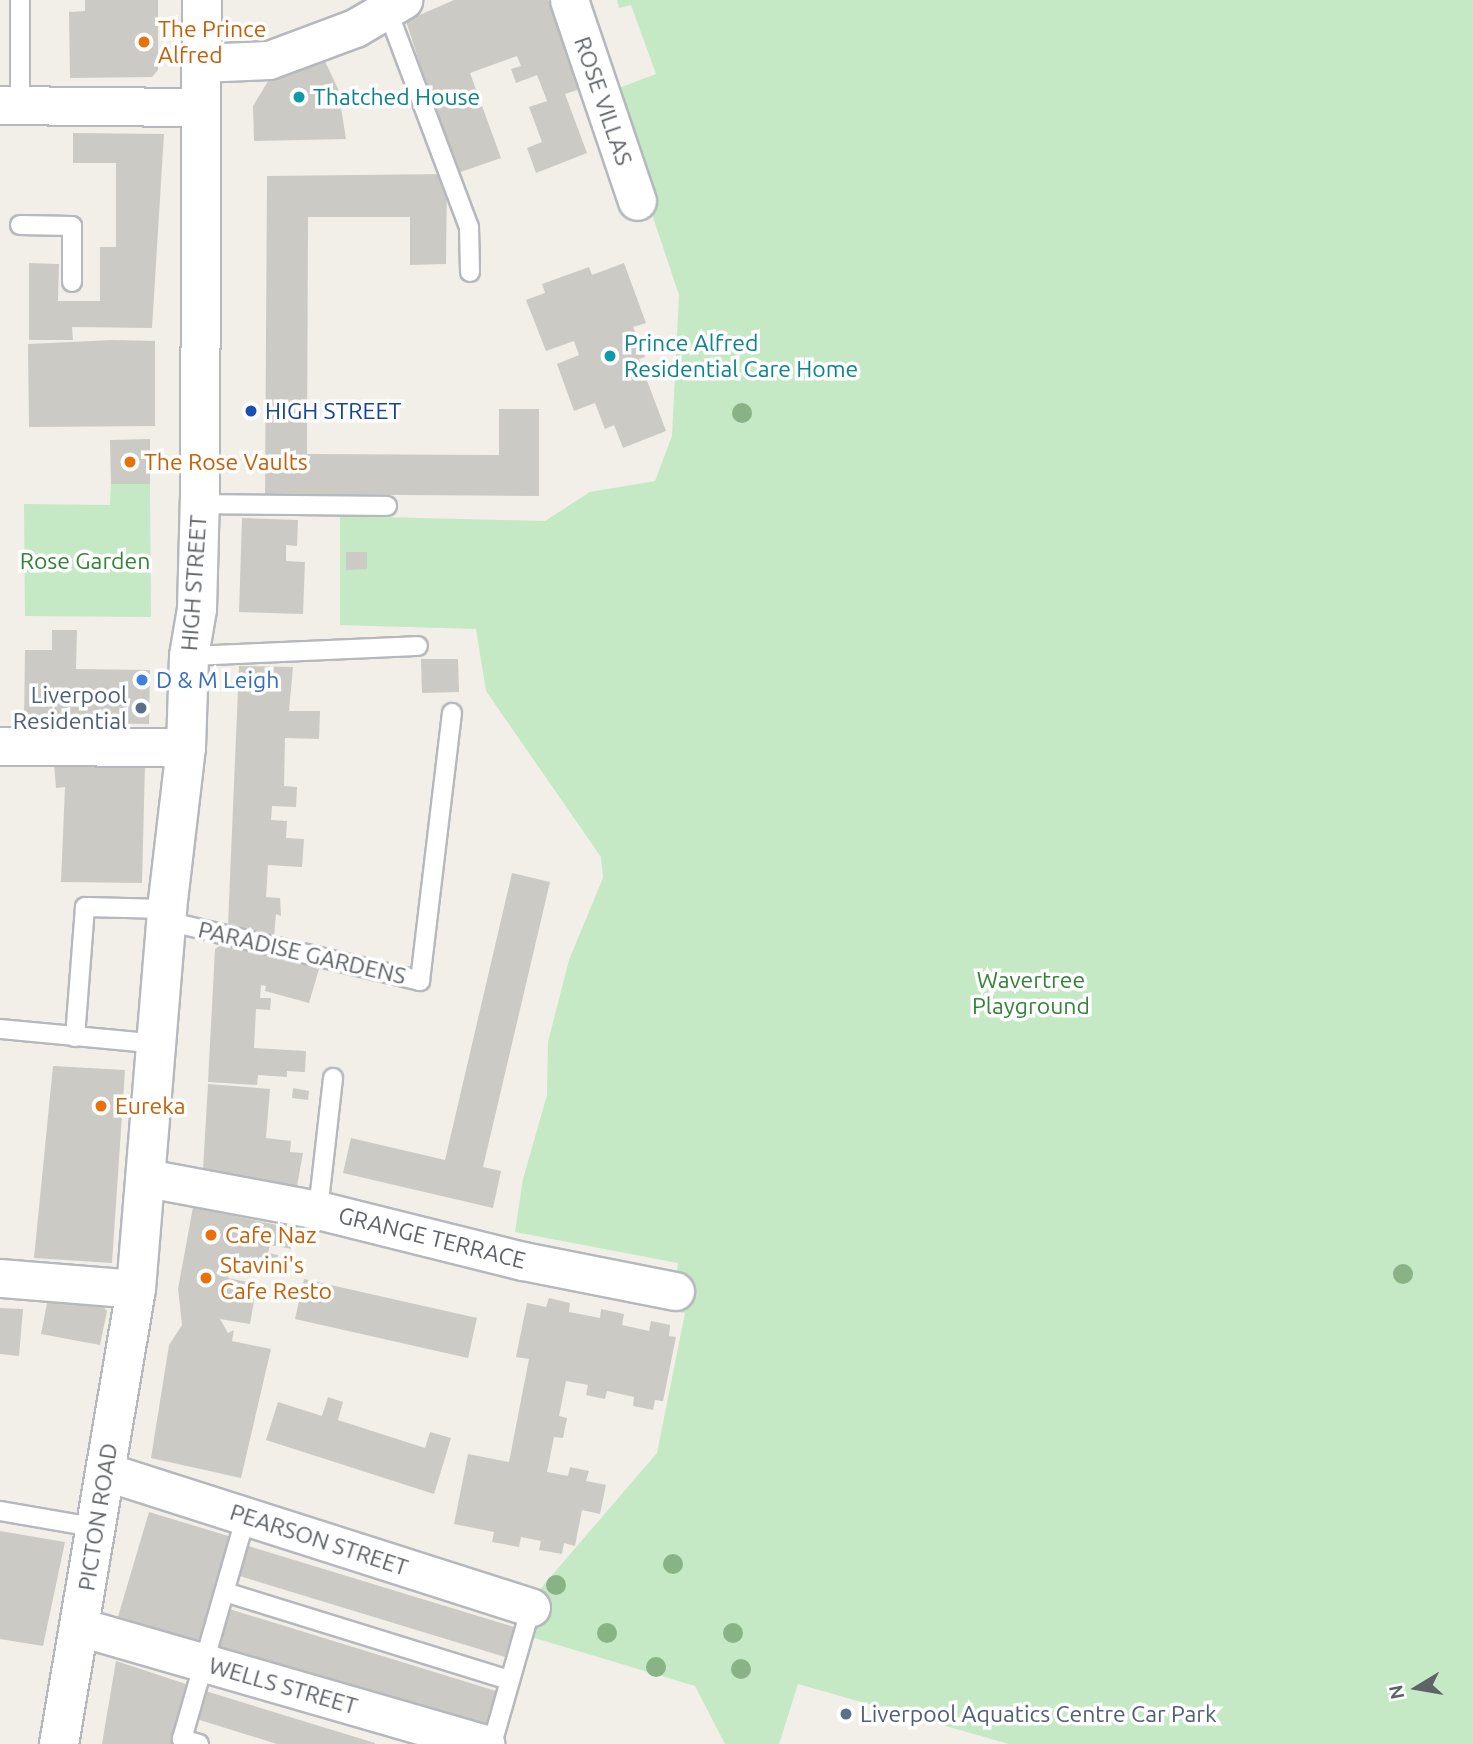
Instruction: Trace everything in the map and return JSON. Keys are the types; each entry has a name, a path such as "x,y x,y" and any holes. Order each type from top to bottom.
{"main road":[{"name":"HIGH STREET","path":"136,1289 167,915 186,747 189,656 197,609 200,504 202,0"},
{"name":"PICTON ROAD","path":"59,1744 136,1289"}],"street":[{"name":"ROSE VILLAS","path":"569,0 638,201"},
{"path":"201,63 269,60 355,28 395,5"},
{"path":"10,105 201,107"},
{"path":"0,746 186,747"},
{"name":"GRANGE TERRACE","path":"147,1178 318,1210 523,1261 675,1291"},
{"path":"0,1278 136,1289"},
{"name":"PEARSON STREET","path":"107,1472 531,1607"},
{"name":"WELLS STREET","path":"80,1627 485,1744"}],"lane":[{"path":"10,105 20,0"},
{"path":"395,5 469,226 470,272"},
{"path":"20,225 72,226 72,282"},
{"path":"200,504 387,506"},
{"path":"189,656 418,646"},
{"name":"PARADISE GARDENS","path":"167,915 420,981 452,713"},
{"path":"75,1037 85,907 167,915"},
{"path":"0,1029 158,1044"},
{"path":"318,1210 333,1078"},
{"path":"0,1511 97,1528"},
{"path":"198,1744 182,1739 246,1516"},
{"path":"225,1592 510,1680"},
{"path":"492,1744 531,1607"}],"green space":[{"name":"Wavertree Playground","path":"617,0 1473,0 1473,1744 1009,1744 798,1684 779,1744 725,1744 695,1686 528,1636 541,1588 657,1453 685,1313 672,1311 678,1263 515,1232 523,1179 547,1095 548,1042 569,960 603,878 601,857 486,691 476,629 340,625 340,516 545,521 590,492 655,481 672,436 679,295 611,91 656,74 631,5 619,8"},
{"name":"Rose Garden","path":"111,484 150,484 151,617 25,616 24,504 110,505"}],"building":[{"path":"85,0 158,0 158,70 152,77 70,78 69,12 85,11"},
{"path":"454,0 548,0 580,89 565,94 587,153 536,173 527,148 542,142 529,107 547,101 537,75 516,83 511,69 521,66 517,56 470,73 501,158 455,174 406,21"},
{"name":"Thatched House","path":"323,57 338,89 346,139 254,141 253,106 270,78"},
{"path":"73,133 164,134 152,328 72,327 73,340 29,340 29,263 59,264 58,301 100,301 100,247 116,247 116,163 73,163"},
{"path":"447,174 446,264 410,265 410,217 308,217 307,454 499,455 499,409 539,409 539,496 265,494 267,176"},
{"name":"Prince Alfred Residential Care Home","path":"624,263 646,323 633,327 645,357 639,359 666,431 623,448 614,425 605,429 595,403 574,411 557,364 579,355 574,341 546,351 526,300 545,293 542,284 589,267 592,275"},
{"path":"155,341 155,426 29,427 28,344"},
{"name":"The Rose Vaults","path":"150,439 150,484 111,484 110,440"},
{"path":"242,518 298,520 297,546 286,545 286,561 305,562 303,614 239,612"},
{"path":"346,552 367,552 367,569 346,570"},
{"path":"52,630 77,630 76,669 150,670 149,724 24,722 25,650 52,650"},
{"path":"421,659 458,659 459,692 422,693"},
{"path":"239,666 293,667 289,711 320,711 319,739 285,738 284,786 297,787 296,807 272,806 271,820 287,821 286,838 304,839 302,867 268,865 266,897 280,898 281,916 276,914 274,937 228,925"},
{"path":"54,764 145,764 142,883 61,882 65,787 56,788"},
{"path":"512,873 550,882 483,1167 501,1171 493,1208 343,1173 351,1138 445,1160"},
{"path":"226,942 319,969 309,1003 265,991 266,986 261,985 260,998 271,998 270,1010 256,1009 254,1048 306,1051 305,1072 287,1071 287,1077 258,1075 257,1085 208,1082 215,949"},
{"path":"53,1066 125,1070 112,1263 34,1258"},
{"path":"208,1084 270,1089 266,1138 291,1141 290,1152 303,1153 297,1186 203,1170"},
{"path":"293,1088 309,1091 308,1100 292,1098"},
{"path":"193,1207 296,1229 292,1249 270,1245 268,1253 278,1255 274,1273 232,1263 228,1278 257,1284 250,1324 220,1319 228,1333 234,1330 232,1341 271,1349 241,1478 151,1458 169,1345 182,1325 178,1289"},
{"path":"304,1279 477,1318 468,1358 295,1319"},
{"path":"48,1298 99,1302 107,1311 100,1345 41,1334"},
{"path":"549,1298 570,1303 569,1312 600,1318 601,1309 624,1314 622,1325 649,1331 651,1321 670,1325 669,1336 676,1337 663,1401 655,1400 653,1410 633,1406 634,1397 607,1391 605,1399 586,1395 588,1385 566,1381 559,1416 567,1418 563,1438 554,1437 547,1472 568,1476 570,1467 589,1471 586,1481 606,1485 600,1514 582,1510 575,1546 564,1543 562,1554 539,1550 541,1541 521,1537 519,1547 492,1542 494,1532 454,1524 468,1454 509,1462 529,1359 516,1357 527,1303 546,1307"},
{"path":"0,1308 23,1309 19,1356 0,1354"},
{"path":"328,1397 343,1402 338,1420 425,1448 430,1432 451,1438 434,1494 266,1440 278,1402 322,1416"},
{"path":"149,1512 235,1538 203,1646 117,1620"},
{"path":"0,1531 65,1542 43,1646 0,1639"},
{"path":"242,1544 514,1627 505,1657 233,1574"},
{"path":"223,1607 496,1691 484,1732 211,1648"},
{"path":"116,1661 192,1686 174,1744 102,1744"},
{"path":"199,1689 375,1744 277,1744 190,1717"}],"place":[{"name":"The Prince Alfred","path":"144,42"},
{"name":"Thatched House","path":"299,97"},
{"name":"Prince Alfred Residential Care Home","path":"610,356"},
{"name":"HIGH STREET","path":"251,411"},
{"name":"The Rose Vaults","path":"130,462"},
{"name":"D & M Leigh","path":"142,680"},
{"name":"Liverpool Residential","path":"141,708"},
{"name":"Eureka","path":"101,1106"},
{"name":"Cafe Naz","path":"211,1235"},
{"name":"Stavini's Cafe Resto","path":"206,1278"},
{"name":"Liverpool Aquatics Centre Car Park","path":"846,1714"}]}
